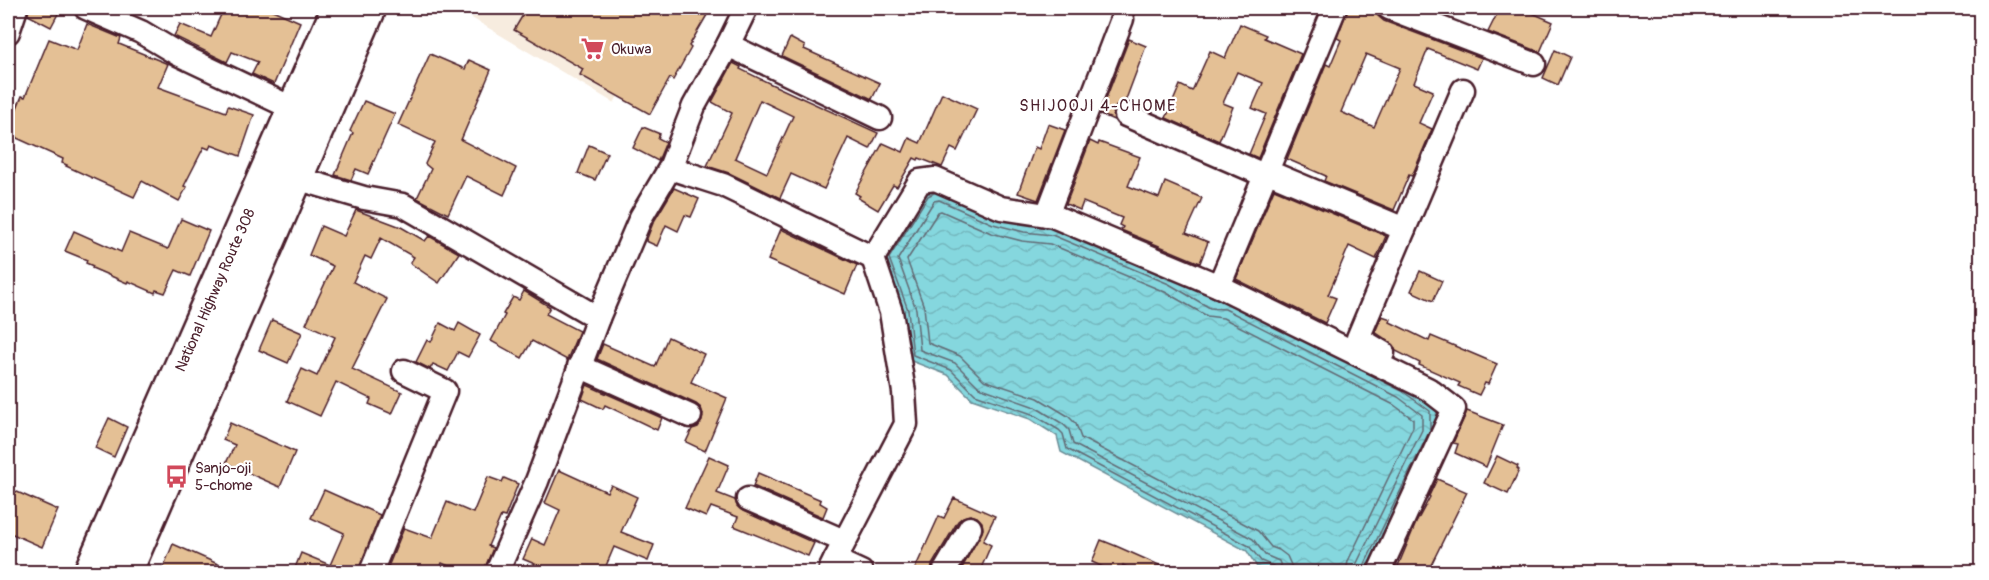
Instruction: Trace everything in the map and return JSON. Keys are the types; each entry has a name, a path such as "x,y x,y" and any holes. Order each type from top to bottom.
{"highway":[{"name":"National Highway Route 308","path":"125,573 283,170 294,109 339,8"},
{"name":"National Highway Route 308","path":"91,573 283,170 369,8"}],"street":[{"path":"8,32 16,8"},
{"path":"86,8 141,32 178,54 294,109"},
{"path":"497,573 537,482 579,366 641,217 670,168 694,106 746,8"},
{"path":"1219,286 1335,8"},
{"path":"1389,8 1534,64"},
{"path":"1047,215 1122,19"},
{"path":"728,45 880,118"},
{"path":"1428,389 1431,380 1358,338 1463,90"},
{"path":"1126,115 1404,229"},
{"path":"670,168 723,185 873,258 891,312 904,392 906,424 837,558"},
{"path":"283,170 364,198 402,205 598,318"},
{"path":"873,258 920,181 935,178 1001,208 1047,215 1219,286 1428,389 1454,409 1378,573"},
{"path":"579,366 690,416"},
{"path":"371,573 446,391 404,370"},
{"path":"748,499 861,573"},
{"path":"944,573 970,528"}],"shaded area":[{"name":"Okuwa","path":"455,8 669,8 614,103"}],"water":[{"path":"934,186 1055,222 1175,272 1405,386 1437,409 1435,432 1367,572 1279,572 1257,567 1247,551 1061,452 1057,436 1030,419 972,399 948,375 906,359 902,311 882,257 925,190"}],"building":[{"path":"29,8 61,8 51,27 28,15"},
{"path":"224,8 268,8 300,22 274,84 252,74 258,62 232,52 227,62 174,36 180,24 211,37"},
{"path":"527,8 694,8 707,15 673,80 670,78 650,114 580,75 583,69 514,30"},
{"path":"1348,8 1376,8 1378,16 1384,21 1482,58 1477,69 1428,49 1414,83 1433,91 1419,123 1432,129 1412,176 1409,175 1394,210 1324,181 1326,176 1287,159 1326,64 1330,66 1341,40 1337,38","holes":["1366,54 1400,68 1374,127 1341,112"]},
{"path":"1500,8 1521,8 1553,22 1540,52 1488,32"},
{"path":"87,24 121,38 119,44 168,64 158,87 226,112 228,106 254,115 240,156 211,145 209,149 204,147 179,201 142,181 134,197 66,166 62,163 63,159 8,134 22,96 25,97 49,39 77,50"},
{"path":"1240,24 1266,35 1264,38 1301,54 1258,158 1249,154 1266,114 1252,108 1263,83 1237,72 1223,103 1233,107 1219,141 1166,118 1180,85 1192,91 1210,51 1225,58"},
{"path":"790,38 805,46 804,49 880,83 872,99 782,56"},
{"path":"1129,39 1146,46 1125,102 1118,104 1114,109 1114,120 1100,114"},
{"path":"1555,50 1570,57 1558,85 1543,78"},
{"path":"430,54 465,69 469,60 491,70 461,140 516,168 504,195 466,176 448,214 417,198 431,169 425,164 435,142 398,125"},
{"path":"733,63 741,67 740,69 771,84 878,133 870,149 848,138 824,189 791,174 780,198 729,173 707,166 732,113 712,102","holes":["760,100 793,116 767,173 735,158"]},
{"path":"942,93 977,109 957,151 951,148 942,167 914,158 897,187 893,185 878,210 858,198 860,196 855,193 883,143 903,152 909,138 920,143"},
{"path":"364,101 395,114 368,174 356,169 351,180 335,175 353,133 350,131"},
{"path":"1048,124 1065,130 1038,200 1018,193 1035,147 1039,149"},
{"path":"643,127 660,134 658,138 666,142 658,161 633,148"},
{"path":"1090,141 1140,157 1128,186 1159,198 1165,182 1202,198 1186,233 1208,242 1200,263 1121,230 1123,227 1119,225 1122,218 1083,202 1080,210 1066,204"},
{"path":"589,145 607,153 595,180 578,173"},
{"path":"674,188 699,199 691,217 685,215 678,231 666,225 657,246 646,241 653,223"},
{"path":"1274,189 1386,236 1376,259 1349,246 1328,295 1336,298 1325,323 1236,279"},
{"path":"356,210 401,227 425,241 429,236 459,253 439,283 410,263 414,257 381,238 371,259 365,256 353,282 387,299 352,369 402,392 392,414 369,404 371,399 336,382 320,416 287,401 302,369 317,376 335,337 306,324 333,266 309,255 321,226 344,236"},
{"path":"181,219 209,231 190,276 176,270 165,293 156,290 155,293 128,281 127,283 92,268 93,266 86,263 87,260 65,251 74,231 121,252 129,233 168,249"},
{"path":"781,229 857,265 845,294 768,260"},
{"path":"1420,271 1442,281 1433,301 1411,291"},
{"path":"524,291 550,307 546,314 579,331 567,360 532,341 522,358 491,341 513,297 519,300"},
{"path":"1382,316 1429,341 1431,336 1497,364 1488,384 1485,383 1479,395 1458,386 1460,383 1419,365 1420,363 1396,351 1390,342 1375,332"},
{"path":"272,320 302,333 288,363 259,350"},
{"path":"440,323 455,331 459,323 480,335 468,357 458,352 448,371 433,364 430,369 416,362 427,340 431,342"},
{"path":"668,337 704,354 691,382 727,398 705,451 686,442 692,429 698,427 702,421 701,408 597,359 603,344 655,367"},
{"path":"587,385 662,418 657,430 605,405 603,409 582,399"},
{"path":"1467,411 1503,425 1486,467 1455,453 1458,444 1453,443"},
{"path":"109,418 127,427 114,457 95,448"},
{"path":"230,423 295,452 280,487 226,463 235,445 223,440"},
{"path":"709,456 729,465 717,493 735,500 737,506 743,511 814,543 808,556 734,526 738,517 711,507 706,517 685,508"},
{"path":"1497,456 1518,466 1519,470 1508,494 1484,483"},
{"path":"559,470 607,492 611,485 637,497 621,532 654,545 648,561 614,547 603,573 556,573 523,559 532,539 545,545 560,510 545,503"},
{"path":"758,473 821,500 820,503 827,507 823,517 753,486"},
{"path":"488,477 502,482 504,478 518,484 505,517 501,516 488,546 493,548 483,573 470,568 468,573 464,573 442,563 438,573 401,573 388,567 404,528 432,538 447,502 473,513"},
{"path":"1437,479 1467,492 1427,573 1413,573 1398,566"},
{"path":"8,488 58,510 42,547 8,532"},
{"path":"324,490 380,515 358,573 293,573 301,553 330,565 344,533 311,518"},
{"path":"954,498 995,516 983,541 991,545 979,573 960,572 983,529 982,522 970,515 958,521 932,565 931,573 913,573 939,516 944,518"},
{"path":"1101,540 1177,573 1140,573 1123,565 1120,573 1116,573 1092,562"},
{"path":"173,544 238,573 161,573"}],"place":[{"name":"Okuwa","path":"593,49"},
{"name":"Sanjo-oji 5-chome","path":"177,477"}],"district":[{"name":"SHIJOOJI 4-CHOME","path":"1098,105"}]}
